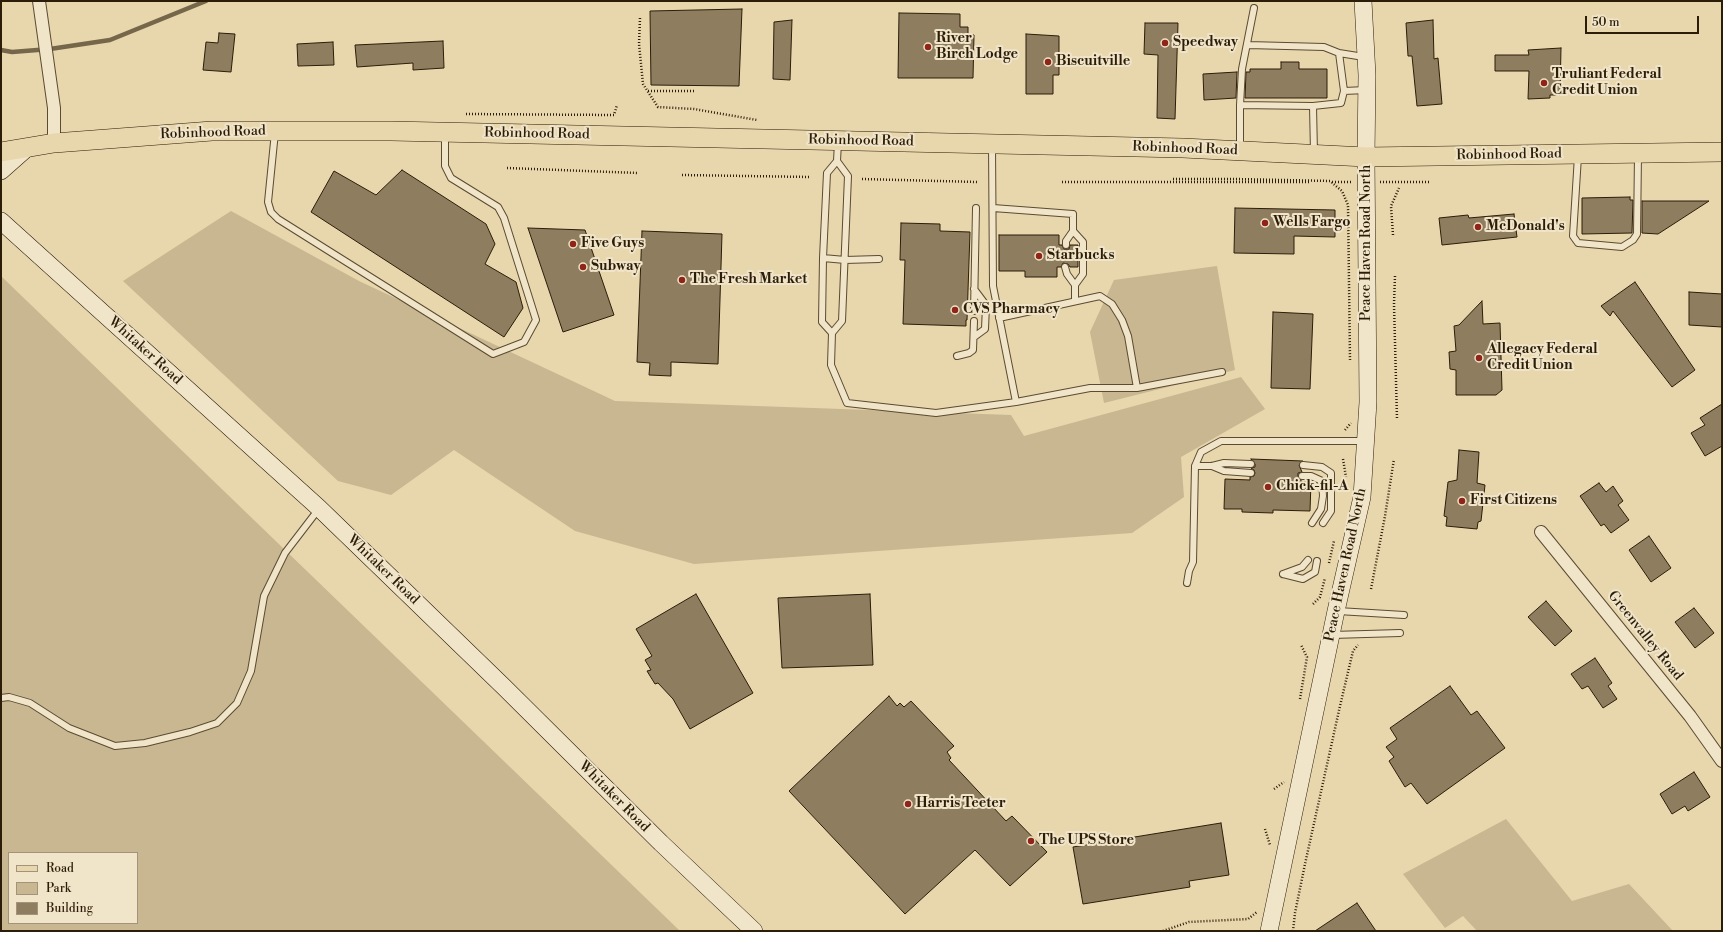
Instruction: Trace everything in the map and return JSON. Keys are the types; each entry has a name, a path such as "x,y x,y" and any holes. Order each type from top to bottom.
{"main road":[{"name":"Robinhood Road","path":"1,152 54,143 212,131 445,132 1183,148 1366,158 1722,152"}],"street":[{"path":"39,1 54,108 54,143"},
{"name":"Peace Haven Road North","path":"1269,931 1336,611 1362,497 1368,402 1366,158 1367,90 1362,1"},
{"path":"1,171 27,148"},
{"name":"Whitaker Road","path":"1,221 319,508 504,687 661,843 754,931"},
{"name":"Greenvalley Road","path":"1541,532 1690,716 1722,761"}],"lane":[{"path":"1240,151 1242,68 1248,45 1254,8"},
{"path":"1248,45 1324,47 1339,53 1366,57"},
{"path":"1240,105 1313,106 1340,103 1344,91 1339,53"},
{"path":"1344,91 1367,90"},
{"path":"1313,106 1314,154"},
{"path":"275,131 268,202 271,212 278,219 493,354 524,342 536,320 504,218 498,208 452,178 445,166 445,132"},
{"path":"832,333 822,322 823,258 827,174 837,161 838,140"},
{"path":"992,144 993,286 1016,402"},
{"path":"1578,154 1573,236 1578,244 1622,247 1633,240 1637,234 1638,153"},
{"path":"837,161 848,176 842,321 832,333 831,365 846,403 936,413 1016,402 1090,388 1137,388 1222,372"},
{"path":"974,311 976,208"},
{"path":"992,208 1073,214 1073,231 1066,241 1066,245"},
{"path":"1073,231 1083,242 1083,274 1075,285 1075,301"},
{"path":"823,258 845,260 879,259"},
{"path":"1065,267 1067,274 1075,285"},
{"path":"974,289 986,305 985,329 974,338"},
{"path":"999,318 1100,296 1112,304 1122,320 1128,336 1137,388"},
{"path":"957,356 971,352 974,344 974,321"},
{"path":"1187,583 1189,571 1193,562 1195,466 1201,452 1221,441 1366,441"},
{"path":"1195,466 1212,466 1224,463 1251,464"},
{"path":"1302,465 1322,467 1331,473 1330,511 1323,523"},
{"path":"1212,466 1224,471 1251,473"},
{"path":"1302,476 1311,476 1322,482 1323,496 1321,509 1312,523"},
{"path":"1,698 9,697 30,703 69,728 115,746 145,743 190,732 216,723 237,703 251,671 264,596 285,552 319,508"},
{"path":"1308,560 1302,567 1283,574 1304,579 1315,572 1317,561"},
{"path":"1336,611 1404,615"},
{"path":"1331,635 1400,633"}],"path":[{"path":"640,18 639,44 643,84 658,106 694,109 757,120"},
{"path":"647,91 696,91"},
{"path":"459,114 614,115 617,105"},
{"path":"507,168 638,173"},
{"path":"682,175 810,177"},
{"path":"862,179 977,182"},
{"path":"1173,179 1330,181 1342,192 1348,205 1350,362"},
{"path":"1062,182 1352,182"},
{"path":"1375,182 1430,182"},
{"path":"1393,235 1391,206 1399,188"},
{"path":"1395,276 1394,304 1397,419"},
{"path":"1345,430 1351,423 1351,417"},
{"path":"1343,458 1346,484"},
{"path":"1371,589 1394,459"},
{"path":"1328,566 1335,536"},
{"path":"1313,604 1320,597 1326,574"},
{"path":"1294,931 1295,913 1305,864 1353,651 1363,640"},
{"path":"1300,701 1307,657 1302,645"},
{"path":"1274,789 1284,782 1285,775"},
{"path":"1265,830 1270,843 1268,851"},
{"path":"1163,931 1189,922 1248,919 1258,912"}],"green space":[{"path":"231,211 359,281 615,401 1011,415 1024,436 1241,377 1265,409 1181,457 1184,497 1132,533 694,564 575,531 454,450 391,495 338,481 123,281"},
{"path":"1217,266 1235,370 1104,403 1090,332 1114,280"},
{"path":"1,276 680,931 1,931"},
{"path":"1506,819 1572,901 1629,884 1673,931 1477,931 1463,916 1445,928 1403,874"}],"building":[{"path":"742,9 739,86 651,85 650,11"},
{"path":"899,13 960,14 960,27 968,27 968,34 974,35 973,78 898,78"},
{"path":"792,20 790,80 773,79 774,22"},
{"path":"1433,20 1434,59 1438,58 1442,104 1417,106 1412,56 1408,56 1406,23"},
{"path":"1145,23 1178,23 1175,119 1157,118 1158,55 1144,54"},
{"path":"219,33 235,34 231,72 203,70 206,42 218,43"},
{"path":"1026,34 1059,36 1059,75 1053,75 1053,94 1026,94"},
{"path":"443,41 444,68 413,70 413,63 357,67 355,45"},
{"path":"333,42 334,65 298,66 297,44"},
{"name":"Truliant Federal Credit Union","path":"1561,48 1560,95 1550,95 1550,98 1528,99 1529,71 1495,71 1495,55 1529,55 1528,50"},
{"path":"1281,62 1299,62 1299,69 1327,69 1327,98 1245,98 1246,72 1250,72 1250,69 1281,69"},
{"path":"1237,72 1236,98 1204,100 1203,74"},
{"path":"402,170 486,224 495,244 485,264 516,282 523,308 504,337 311,212 334,171 376,195"},
{"path":"1630,197 1630,200 1633,200 1632,233 1582,234 1582,198"},
{"path":"1642,201 1709,201 1658,234 1642,233"},
{"name":"Wells Fargo","path":"1235,208 1335,210 1335,237 1294,236 1294,254 1234,253"},
{"name":"McDonald's","path":"1514,214 1517,237 1442,245 1439,218 1468,215 1469,218"},
{"name":"CVS Pharmacy","path":"901,223 940,224 940,231 970,232 966,326 903,324 905,260 900,260"},
{"path":"528,228 585,230 614,315 563,332"},
{"path":"642,231 722,234 718,364 671,362 671,376 649,375 650,363 637,362"},
{"name":"Starbucks","path":"999,235 1059,235 1059,245 1062,245 1064,249 1069,249 1070,245 1078,245 1078,267 1070,267 1068,264 1063,263 1061,267 1057,267 1057,277 1025,277 1025,271 999,271"},
{"path":"1635,282 1695,370 1672,387 1613,311 1610,316 1601,306"},
{"path":"1689,292 1722,294 1722,327 1689,325"},
{"path":"1482,301 1483,324 1500,323 1502,390 1496,395 1456,395 1456,370 1450,369 1449,352 1456,351 1454,326 1459,325"},
{"path":"1273,312 1313,314 1310,389 1271,388"},
{"path":"1722,404 1722,446 1705,456 1691,433 1705,425 1700,418"},
{"path":"1459,450 1479,452 1477,483 1485,485 1481,521 1478,522 1477,529 1446,526 1447,517 1444,516 1448,482 1457,480"},
{"name":"Chick-fil-A","path":"1251,459 1303,461 1299,465 1302,472 1298,473 1298,476 1302,482 1311,482 1310,511 1273,510 1273,513 1242,512 1242,509 1224,509 1225,479 1250,480 1250,477 1254,476 1255,473 1251,468 1255,467 1255,464"},
{"path":"1599,483 1606,492 1613,486 1623,501 1618,505 1629,520 1611,533 1604,524 1601,526 1580,496"},
{"path":"1649,536 1671,568 1651,582 1629,550"},
{"path":"696,594 753,693 690,729 673,699 658,683 655,684 647,671 651,670 645,660 652,656 636,629"},
{"path":"870,594 873,665 782,668 778,598"},
{"path":"1546,601 1572,631 1555,646 1528,617"},
{"path":"1694,608 1714,633 1695,648 1675,622"},
{"path":"1595,658 1612,683 1608,686 1617,699 1603,708 1588,686 1582,689 1571,674"},
{"path":"1450,686 1471,715 1477,711 1505,748 1427,804 1411,783 1405,787 1389,761 1394,757 1386,747 1397,739 1390,728"},
{"path":"889,696 897,706 900,703 904,707 911,701 954,746 947,752 951,758 949,760 1006,821 1012,816 1047,852 1010,886 975,850 905,914 789,791"},
{"path":"1694,772 1710,797 1688,811 1685,806 1672,814 1660,794"},
{"path":"1221,823 1229,875 1189,881 1190,887 1083,904 1073,847"},
{"path":"1357,903 1376,931 1315,931"}],"waterway":[{"path":"1,50 12,52 50,49 110,40 206,1"}],"place":[{"name":"Speedway","path":"1165,43"},
{"name":"River Birch Lodge","path":"928,47"},
{"name":"Biscuitville","path":"1048,62"},
{"name":"Truliant Federal Credit Union","path":"1544,83"},
{"name":"Wells Fargo","path":"1265,223"},
{"name":"McDonald's","path":"1478,227"},
{"name":"Five Guys","path":"573,244"},
{"name":"Starbucks","path":"1039,256"},
{"name":"Subway","path":"583,267"},
{"name":"The Fresh Market","path":"682,280"},
{"name":"CVS Pharmacy","path":"955,310"},
{"name":"Allegacy Federal Credit Union","path":"1479,358"},
{"name":"Chick-fil-A","path":"1268,487"},
{"name":"First Citizens","path":"1462,501"},
{"name":"Harris Teeter","path":"908,804"},
{"name":"The UPS Store","path":"1031,841"}]}
